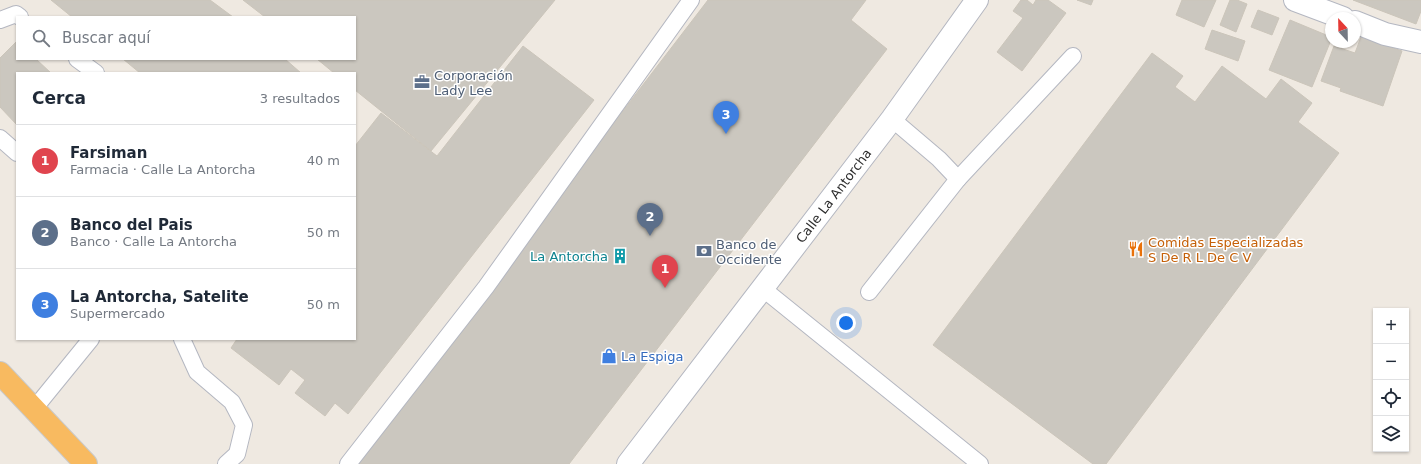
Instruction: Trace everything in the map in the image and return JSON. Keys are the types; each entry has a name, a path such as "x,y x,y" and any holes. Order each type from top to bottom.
{"highway":[{"path":"0,373 86,464"}],"street":[{"name":"Calle La Antorcha","path":"628,464 892,119 977,0"},
{"path":"1295,0 1327,12"},
{"path":"1361,24 1385,34 1421,42"}],"lane":[{"path":"348,464 486,287 691,0"},
{"path":"0,20 16,14 19,16"},
{"path":"869,292 958,179 1073,56"},
{"path":"78,60 95,72"},
{"path":"892,119 939,159 958,179"},
{"path":"0,138 16,152"},
{"path":"762,288 980,464"},
{"path":"34,409 90,340"},
{"path":"182,340 197,372 232,402 244,425 237,454 226,464"}],"building":[{"path":"51,0 210,0 232,16 71,16"},
{"name":"Corporación Lady Lee","path":"243,0 555,0 431,151 356,91 356,72 333,72 318,60 356,60 356,16 264,16"},
{"name":"La Antorcha","path":"708,0 866,0 851,20 887,49 569,464 352,464"},
{"path":"1021,0 1027,0 1033,5 1036,0 1048,0 1066,13 1022,71 997,52 1023,18 1013,11"},
{"path":"1077,0 1093,0 1091,5"},
{"path":"1182,0 1216,0 1204,27 1176,15"},
{"path":"1230,0 1237,0 1247,4 1236,32 1220,25"},
{"path":"1353,0 1421,0 1421,11 1416,24"},
{"path":"1258,10 1279,18 1272,35 1251,27"},
{"path":"1290,20 1325,35 1325,48 1328,48 1312,87 1269,70"},
{"path":"1212,30 1245,41 1238,61 1205,49"},
{"path":"1361,37 1402,51 1383,106 1340,91 1341,88 1321,81 1333,48 1340,48 1355,53 1357,48 1361,48"},
{"path":"16,42 16,60 37,60 50,72 16,72 16,124 0,107 0,58"},
{"path":"523,46 594,100 348,414 335,403 325,416 295,393 305,380 291,369 279,385 231,348 236,340 356,340 356,145 381,113 437,156"},
{"name":"Comidas Especializadas S De R L De C V","path":"1152,53 1183,76 1175,87 1195,102 1222,66 1266,99 1281,79 1312,103 1298,122 1339,153 1106,464 1093,464 933,345"},
{"path":"124,60 286,60 300,72 139,72"}],"place":[{"name":"Corporación Lady Lee","path":"422,82"},
{"name":"La Antorcha, Satelite","path":"726,134"},
{"name":"Banco del Pais","path":"650,236"},
{"name":"Comidas Especializadas S De R L De C V","path":"1136,249"},
{"name":"Banco de Occidente","path":"704,251"},
{"name":"La Antorcha","path":"620,256"},
{"name":"Farsiman","path":"665,288"},
{"name":"La Espiga","path":"609,356"}]}
